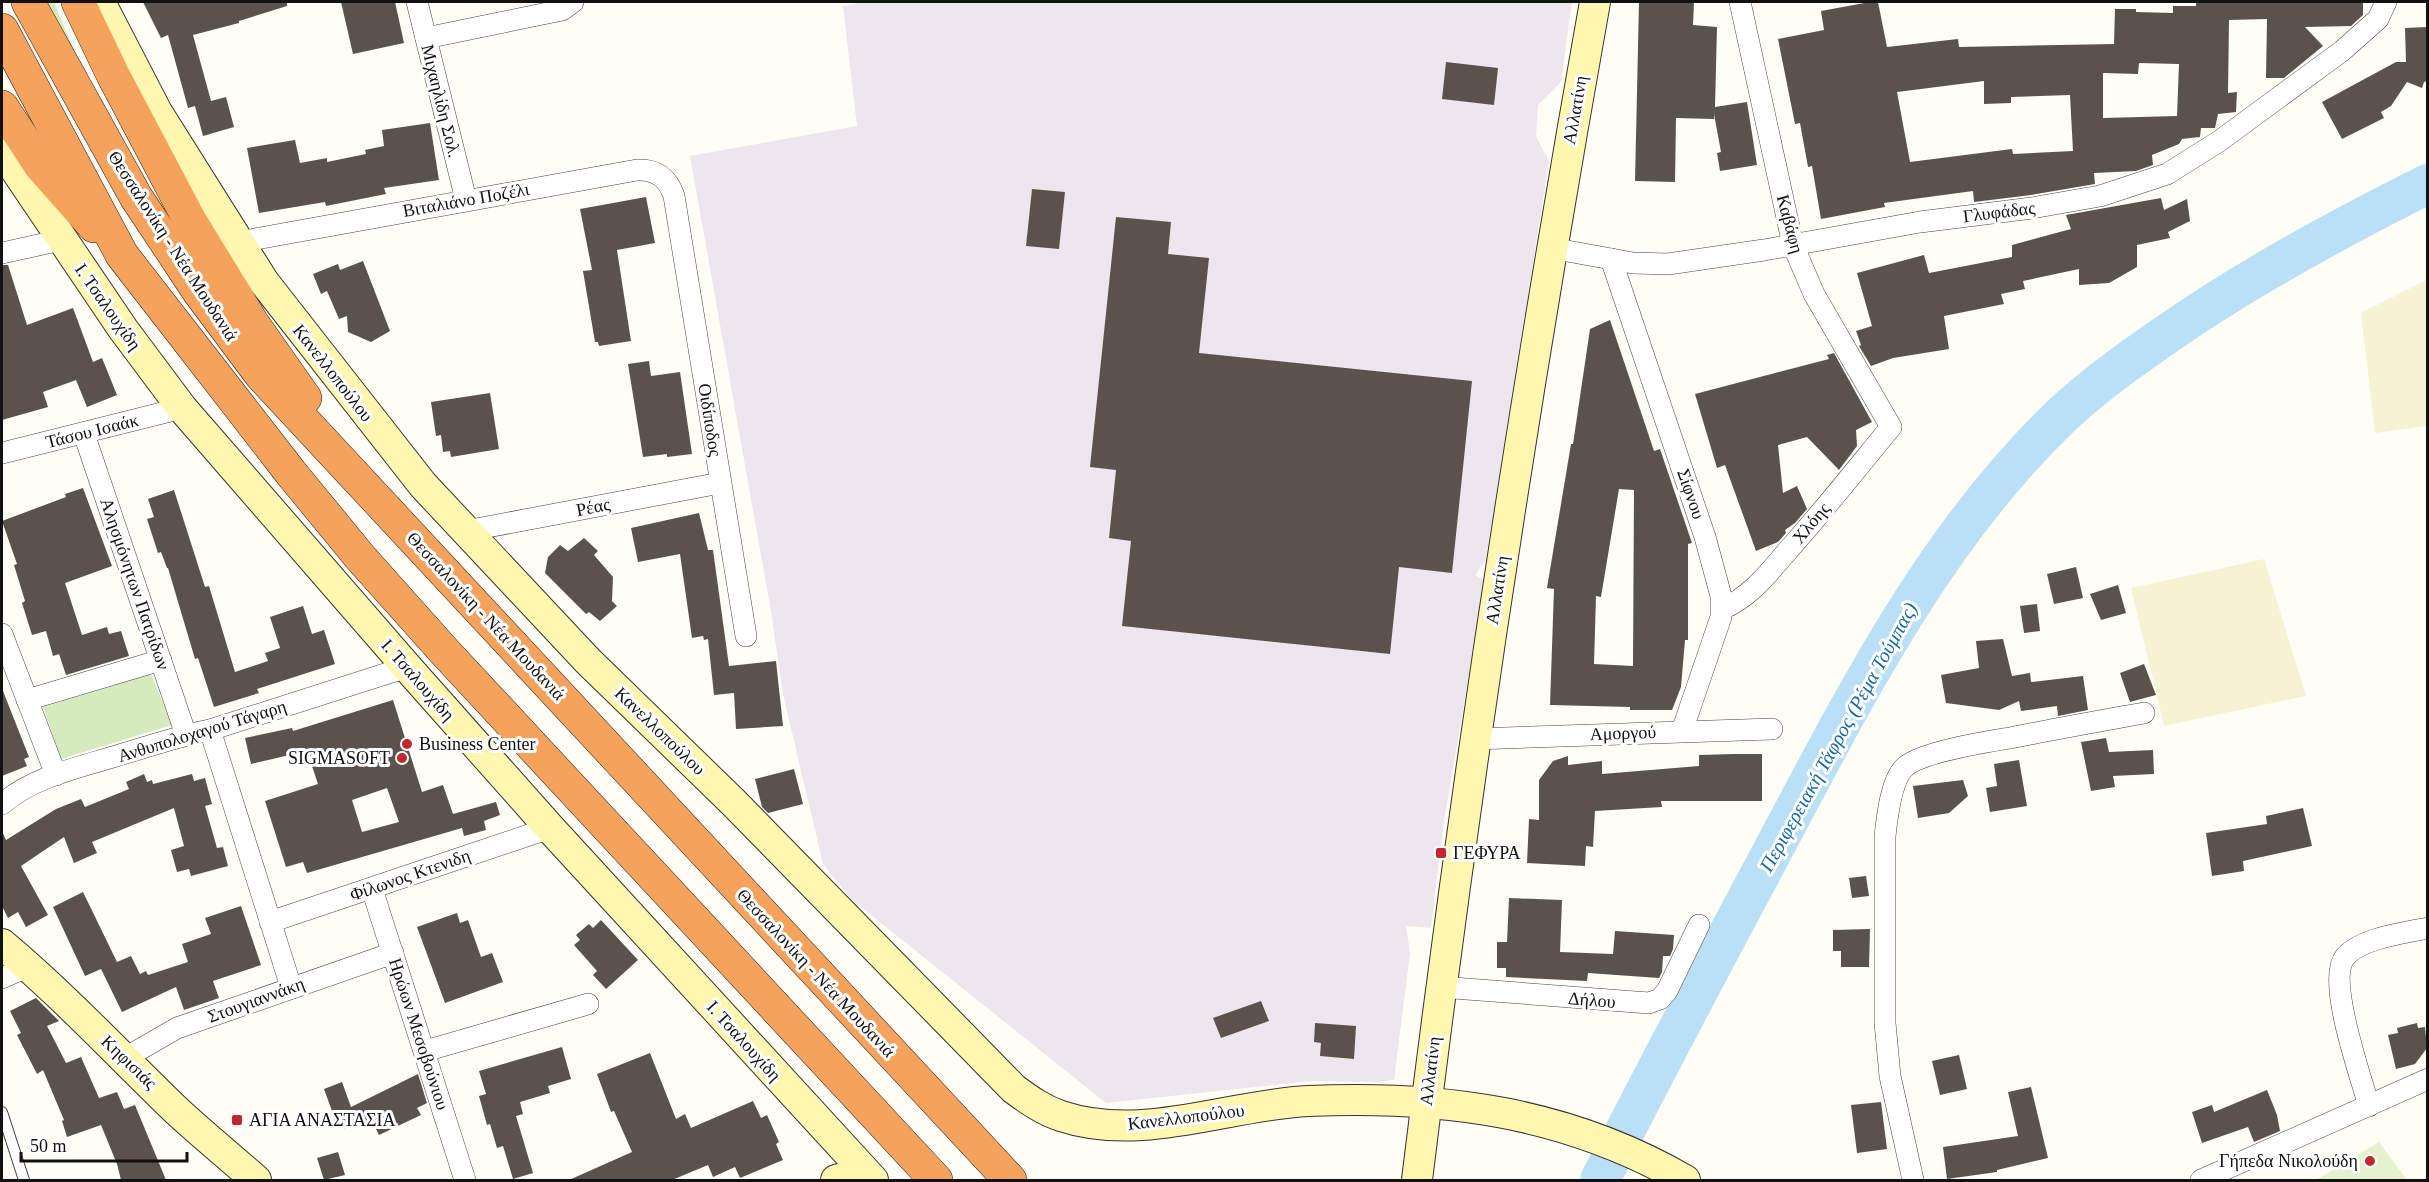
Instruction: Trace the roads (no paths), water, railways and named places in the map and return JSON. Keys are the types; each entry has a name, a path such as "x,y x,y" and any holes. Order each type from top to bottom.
{"highway":[{"name":"Θεσσαλονίκη - Νέα Μουδανιά","path":"28,2 136,197 199,292 261,375 1010,1180"},
{"path":"78,2 113,75 189,219 253,324 312,409 420,546"},
{"name":"Θεσσαλονίκη - Νέα Μουδανιά","path":"2,30 122,255 235,404 360,557 620,842 936,1180"},
{"path":"2,107 66,197 122,255"}],"street":[{"name":"Κανελλοπούλου","path":"100,2 157,112 286,313 423,485 588,661 734,803 1014,1089 1037,1106 1068,1118 1114,1126 1177,1121 1305,1101 1426,1102 1517,1114 1590,1136 1676,1175"},
{"name":"Μιχαηλίδη Σολ.","path":"417,2 466,200"},
{"path":"426,38 523,10 562,10 573,2"},
{"name":"Αλλατίνη","path":"1417,1180 1440,987 1474,739 1551,248 1595,2"},
{"name":"Καβάφη","path":"1740,2 1793,245 1814,294 1891,427"},
{"name":"Γλυφάδας","path":"1551,248 1646,264 1668,264 1793,245 1920,222 2084,200 2167,174 2218,142 2342,51 2378,19 2386,2"},
{"name":"Ι. Τσαλουχίδη","path":"2,150 123,329 182,408 407,668 868,1176"},
{"name":"Βιταλιάνο Ποζέλι","path":"239,242 645,170 667,181 675,203"},
{"name":"Οιδίποδος","path":"675,203 746,636"},
{"path":"2,253 61,240"},
{"name":"Σίφνου","path":"1611,259 1705,537 1718,582 1722,609 1682,731"},
{"name":"Τάσου Ισαάκ","path":"2,453 182,408"},
{"name":"Χλόης","path":"1722,609 1740,600 1762,580 1811,525 1891,427"},
{"name":"Αλησμόνητων Πατρίδων","path":"84,434 186,735"},
{"name":"Ρέας","path":"466,531 720,483"},
{"path":"2,634 56,775"},
{"path":"27,700 161,660"},
{"name":"Ανθυπολοχαγού Τάγαρη","path":"2,804 20,791 56,775 186,735 210,730 407,668"},
{"path":"1913,1180 1890,1076 1885,1023 1885,836 1888,809 1897,779 1904,767 1954,748 2145,713"},
{"name":"Αμοργού","path":"1474,739 1772,729"},
{"path":"210,730 291,987"},
{"name":"Φίλωνος Κτενιδη","path":"270,922 550,828"},
{"name":"Ηρώων Μεσοβούνιου","path":"372,889 465,1180"},
{"name":"Δήλου","path":"1440,987 1649,1003 1660,999 1667,991 1699,925"},
{"path":"2369,1106 2349,1040 2343,1010 2339,974 2344,958 2366,943 2427,928"},
{"name":"Κηφισιάς","path":"2,944 125,1058 178,1111 256,1180"},
{"name":"Στουγιαννάκη","path":"125,1058 177,1028 291,987 393,954"},
{"path":"2,978 28,966"},
{"path":"425,1051 588,1004"},
{"path":"2201,1180 2427,1078"},
{"path":"836,1180 868,1176"}],"lane":[{"path":"2,1112 24,1180"}],"waterway":[{"name":"Περιφερειακή Τάφρος (Ρέμα Τούμπας)","path":"1600,1180 1689,1008 1871,669 1939,562 1976,511 2017,462 2061,416 2126,363 2198,313 2262,273 2327,236 2428,184"}],"place":[{"name":"Business Center","path":"407,744"},
{"name":"SIGMASOFT","path":"402,758"},
{"name":"ΓΕΦΥΡΑ","path":"1441,853"},
{"name":"ΑΓΙΑ ΑΝΑΣΤΑΣΙΑ","path":"237,1120"},
{"name":"Γήπεδα Νικολούδη","path":"2370,1161"}]}
